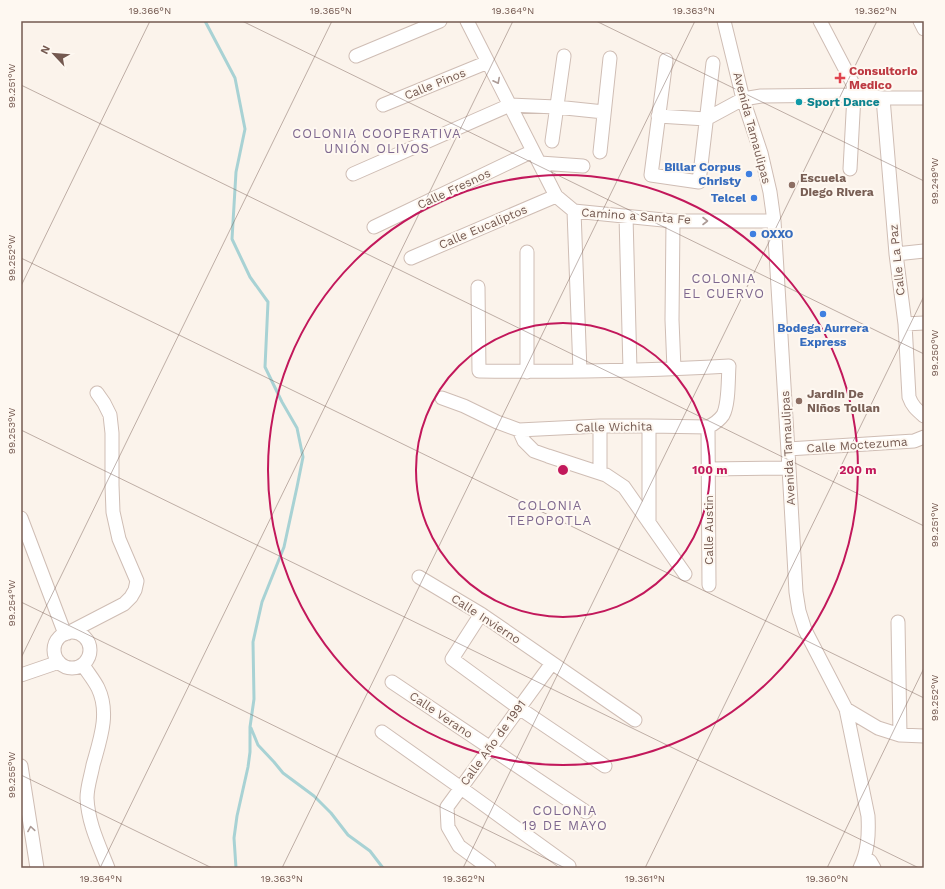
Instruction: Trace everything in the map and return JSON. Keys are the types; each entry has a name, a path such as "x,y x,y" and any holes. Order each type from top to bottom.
{"street":[{"path":"356,56 440,21"},
{"name":"Camino a Santa Fe","path":"467,21 556,196 574,212 673,220 774,221"},
{"name":"Avenida Tamaulipas","path":"724,21 743,99 761,153 770,192 774,221 796,592 799,611 805,630 846,709 868,816 868,829 863,862"},
{"path":"820,21 853,84 854,95 850,169"},
{"path":"920,21 924,29"},
{"path":"552,141 564,56"},
{"path":"600,152 610,58"},
{"path":"666,60 650,175 699,182 713,63"},
{"name":"Calle Pinos","path":"383,105 488,62"},
{"path":"658,116 706,119 743,99 761,96 854,95 882,98 924,98"},
{"name":"Calle La Paz","path":"882,98 896,254 905,324 909,397 914,408 924,416"},
{"path":"353,174 510,105 556,107 604,112"},
{"name":"Calle Fresnos","path":"374,227 534,151"},
{"path":"540,163 583,166"},
{"name":"Calle Eucaliptos","path":"411,258 556,196"},
{"path":"574,212 580,371"},
{"path":"626,216 630,370"},
{"path":"673,220 672,320 674,369"},
{"path":"896,254 924,251"},
{"path":"527,252 528,372"},
{"path":"478,287 479,371 528,372 630,370 729,366 726,405 722,415 716,423 708,427"},
{"path":"905,324 924,323"},
{"path":"67,633 75,632 82,635 90,646 88,660 83,665 76,668 64,666 56,657 54,646 60,637 67,633 124,604 135,590 136,581 119,539 113,512 112,433 110,415 104,403 97,394"},
{"path":"442,398 519,430 524,441 534,451 606,475 624,487 684,574"},
{"path":"600,426 600,473"},
{"name":"Calle Wichita","path":"519,430 600,426 708,427"},
{"path":"649,426 649,523"},
{"name":"Calle Austin","path":"708,427 710,585"},
{"name":"Calle Moctezuma","path":"788,449 914,441 924,437"},
{"path":"709,468 789,468"},
{"path":"21,518 67,633"},
{"name":"Calle Invierno","path":"419,577 481,614 635,720"},
{"path":"481,614 452,660 519,708 605,766"},
{"path":"898,622 900,735"},
{"path":"21,674 59,662"},
{"name":"Calle Año de 1991","path":"489,868 459,846 448,827 447,807 552,663"},
{"path":"83,665 98,688 102,701 104,717 102,733 88,784 87,797 91,823 108,868"},
{"name":"Calle Verano","path":"392,682 586,812"},
{"path":"846,709 878,728 900,735 924,736"},
{"path":"382,732 569,866"},
{"path":"21,766 37,868"},
{"path":"863,862 870,860 874,868"}],"waterway":[{"path":"205,21 235,78 245,129 236,172 232,239 250,277 268,302 265,367 282,402 297,428 303,457 284,547 262,602 253,642 254,699 250,727 250,752 248,767 237,816 234,838 236,868"},
{"path":"251,728 258,745 283,773 314,796 331,813 348,835 370,851 383,868"}],"place":[{"name":"Consultorio Medico","path":"840,78"},
{"name":"Sport Dance","path":"799,102"},
{"name":"Billar Corpus Christy","path":"749,174"},
{"name":"Escuela Diego Rivera","path":"792,185"},
{"name":"Telcel","path":"754,198"},
{"name":"OXXO","path":"753,234"},
{"name":"Bodega Aurrera Express","path":"823,314"},
{"name":"Jardin De Niños Tollan","path":"799,401"}],"district":[{"name":"COLONIA COOPERATIVA UNIÓN OLIVOS","path":"377,140"},
{"name":"COLONIA EL CUERVO","path":"724,286"},
{"name":"COLONIA TEPOPOTLA","path":"550,512"},
{"name":"COLONIA 19 DE MAYO","path":"565,818"}]}
